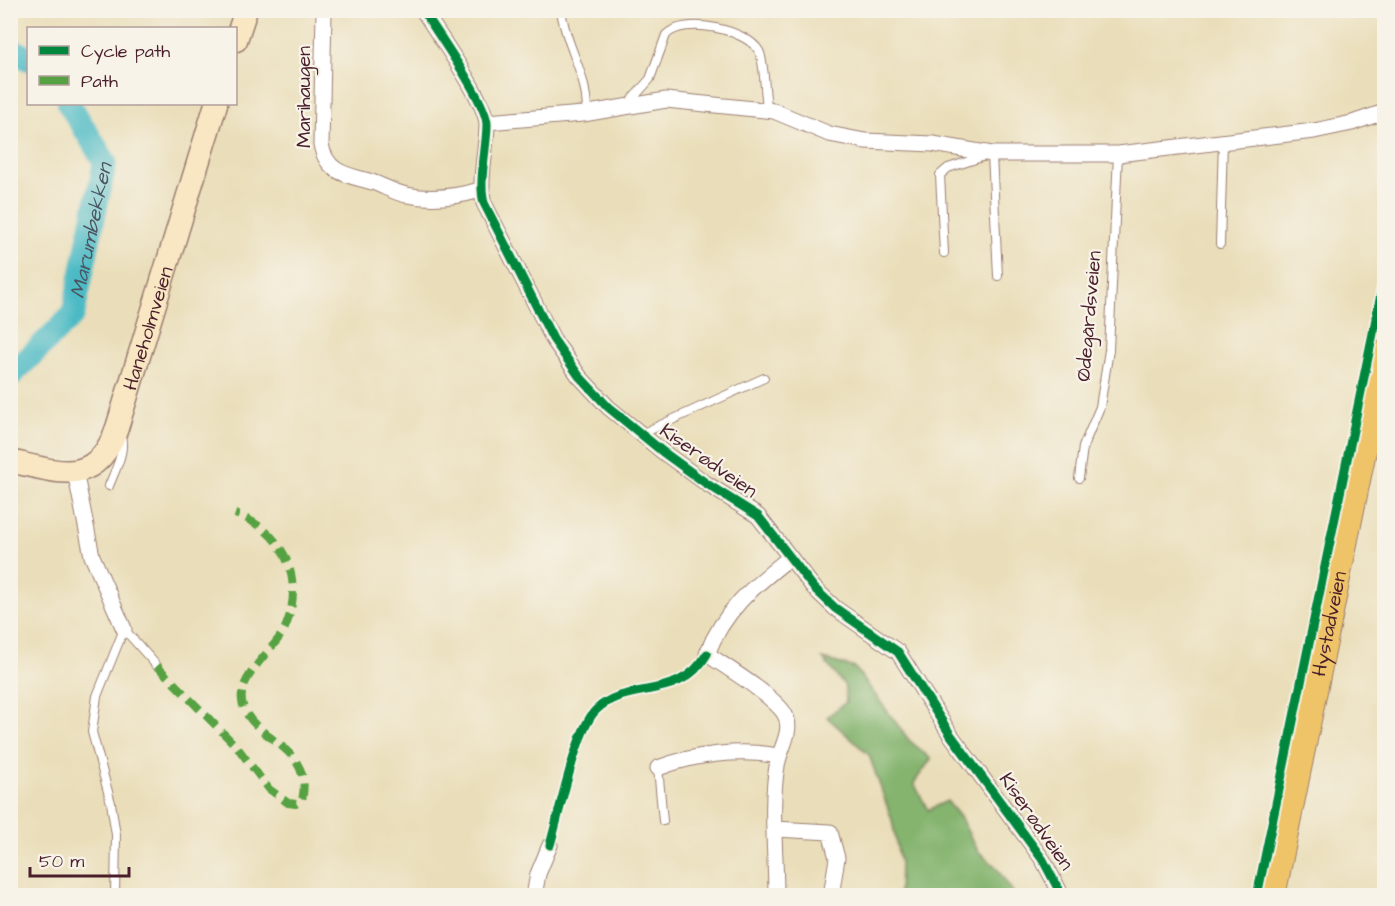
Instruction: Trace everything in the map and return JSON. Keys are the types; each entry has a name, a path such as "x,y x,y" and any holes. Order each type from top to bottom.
{"main road":[{"path":"237,37 246,10"},
{"name":"Haneholmveien","path":"72,473 98,461 108,448 117,428 216,105"},
{"name":"Hystadveien","path":"1272,896 1384,352"},
{"path":"10,461 56,472 72,473"}],"street":[{"path":"423,10 460,66 487,122 484,172 480,190"},
{"name":"Marihaugen","path":"324,13 321,145 326,162 342,175 377,184 406,195 442,198 480,190"},
{"path":"487,122 587,113 628,104 666,100 768,111 846,138 933,144 991,154 1118,154 1314,130 1352,123 1384,112"},
{"name":"Kiserødveien","path":"480,190 503,244 553,339 579,376 608,406 641,434 707,484 758,516 814,588 835,608 898,652 950,734 1043,860 1062,896"},
{"path":"72,473 77,481 92,556 124,629"},
{"path":"776,896 775,779 778,756 788,732 784,713 707,654 719,626 728,613 789,558"},
{"path":"658,768 713,755 778,756"},
{"path":"776,829 830,832 837,858 831,896"},
{"path":"534,896 549,845"}],"lane":[{"path":"561,10 564,31 585,80 587,113"},
{"path":"628,104 650,79 666,35 685,25 737,34 752,42 762,58 762,86 768,111"},
{"path":"1220,244 1223,140"},
{"path":"944,253 940,175 948,168 991,154 998,276"},
{"name":"Ødegårdsveien","path":"1079,478 1083,447 1100,407 1109,350 1118,154"},
{"path":"641,434 764,378"},
{"path":"109,486 123,441 117,428"},
{"path":"115,896 116,835 111,803 96,754 92,722 96,696 124,629 157,666"},
{"path":"658,768 663,821"}],"green space":[{"path":"823,659 855,668 909,740 931,759 914,783 928,810 947,801 960,817 978,851 995,866 1015,895 899,895 900,863 892,820 869,755 827,717 846,702 845,686"}],"waterway":[{"name":"Marumbekken","path":"10,48 27,58"},
{"name":"Marumbekken","path":"10,376 73,315 105,162 70,105"}],"marked path":[{"path":"157,666 237,747 269,789 288,803 296,804 302,800 303,781 299,766 290,754 256,725 247,714 242,701 242,692 251,672 285,628 291,610 293,592 291,575 278,544 252,522 235,514"}],"cycle path":[{"path":"423,10 470,84 485,113 487,133 482,175 484,203 553,339 579,376 608,407 663,452 707,484 758,516 814,588 835,608 898,652 950,734 1043,860 1062,896"},
{"path":"1257,896 1384,280"},
{"path":"550,845 575,753 589,720 596,710 623,695 668,685 682,679 696,669 707,654"}]}
